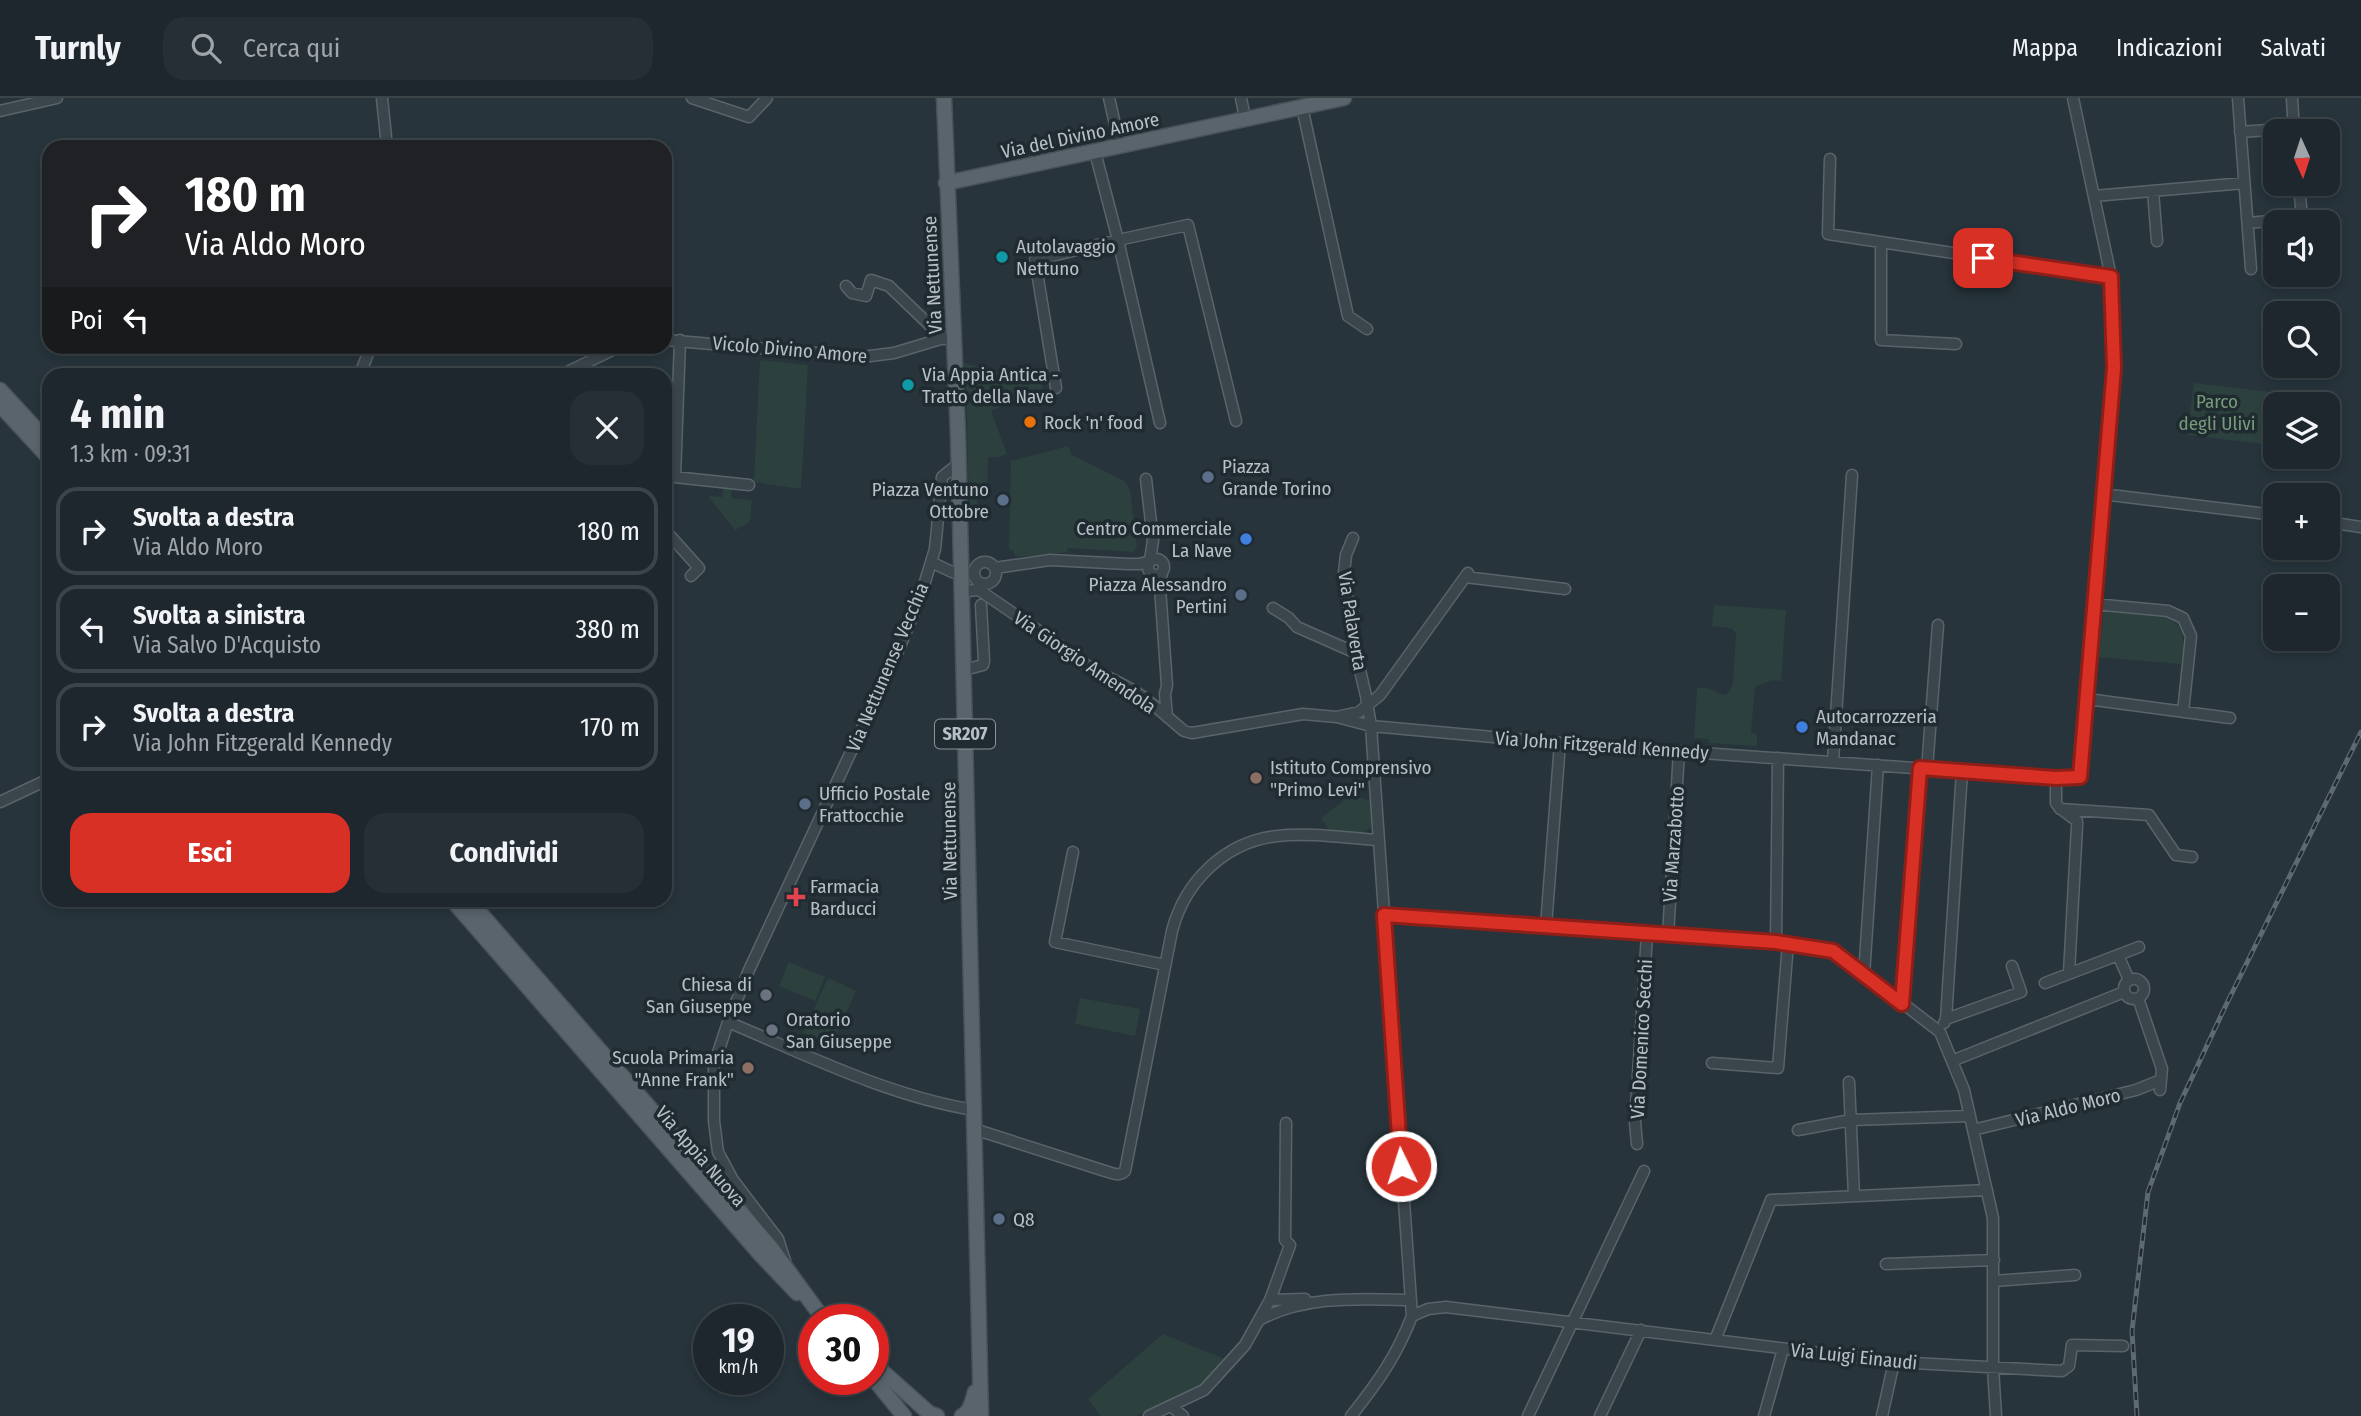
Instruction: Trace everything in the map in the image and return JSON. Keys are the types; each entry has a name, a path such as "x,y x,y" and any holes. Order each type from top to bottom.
{"main road":[{"name":"Via Nettunense","path":"944,98 949,337 959,463 979,1414"},
{"name":"Via del Divino Amore","path":"946,183 1344,98"},
{"path":"0,390 42,435"},
{"path":"0,405 42,450"},
{"name":"Via Appia Nuova","path":"458,907 775,1272 811,1304"},
{"name":"Via Appia Nuova","path":"475,907 629,1082 788,1270 812,1304"},
{"path":"962,1416 971,1407 980,1371"},
{"path":"889,1377 933,1414"},
{"path":"887,1395 904,1416"},
{"path":"913,1416 920,1412 933,1414"}],"street":[{"path":"0,111 57,98"},
{"path":"382,98 386,140"},
{"path":"692,98 749,117 767,98"},
{"path":"1110,98 1120,146"},
{"path":"1241,98 1245,118"},
{"name":"Via John Fitzgerald Kennedy","path":"1371,726 1560,743 2056,778 2080,777 2114,368 2111,277 2073,98"},
{"path":"2238,98 2251,270"},
{"path":"2292,98 2293,119"},
{"path":"1302,107 1348,316 1367,329"},
{"path":"2240,132 2263,131"},
{"path":"1096,152 1160,423"},
{"path":"1830,159 1828,234 2111,277"},
{"path":"2094,196 2244,183"},
{"path":"2153,191 2157,241"},
{"path":"2248,223 2301,218 2300,196"},
{"path":"1056,388 1035,260 1188,225 1236,421"},
{"path":"1881,242 1881,340 1956,344"},
{"path":"846,286 852,293 866,296 871,280 889,286 949,337"},
{"name":"Vicolo Divino Amore","path":"672,340 867,357 894,353 949,337"},
{"path":"672,449 680,341"},
{"path":"575,368 603,354"},
{"name":"Via Nettunense Vecchia","path":"788,1270 778,1239 733,1181 718,1152 713,1110 714,1065 727,1021 899,649 921,595 935,549 942,477 959,463"},
{"path":"1833,761 1852,475"},
{"path":"672,476 749,485"},
{"path":"1146,479 1155,567 1160,588 1167,717"},
{"path":"2102,494 2263,514"},
{"path":"2340,524 2361,527"},
{"path":"672,538 699,568 691,576"},
{"name":"Via Palaverta","path":"1353,538 1344,567 1356,653 1371,726 1412,1317"},
{"path":"995,569 1051,560 1155,567"},
{"path":"930,562 952,572 984,562 991,564 996,576 992,583 985,585 978,582 974,572 977,565 984,562"},
{"name":"Via Palaverta","path":"1368,705 1380,695 1467,575 1565,589"},
{"name":"Via Giorgio Amendola","path":"961,598 964,593 979,590 1100,674 1139,694 1184,731 1192,733 1303,714 1337,717 1371,726"},
{"path":"2094,604 2168,611 2183,618 2191,636 2183,712"},
{"path":"964,670 983,665 981,605"},
{"path":"1273,608 1297,626 1356,653"},
{"path":"1902,1004 1938,625"},
{"path":"2087,699 2230,718"},
{"name":"Via Giorgio Amendola","path":"1337,717 1359,712 1368,705"},
{"path":"1546,926 1560,743"},
{"name":"Via Marzabotto","path":"1668,936 1679,751"},
{"path":"1712,1063 1778,1068 1782,943 1778,758"},
{"path":"1864,975 1878,765"},
{"path":"1940,1032 1946,1018 1962,771"},
{"path":"2056,778 2056,803 2077,821 2069,974"},
{"path":"0,802 42,782"},
{"path":"2060,809 2149,815 2176,855 2192,857"},
{"path":"974,1129 1122,1174 1125,1171 1176,917 1191,887 1217,860 1238,847 1258,840 1285,835 1379,840"},
{"path":"1073,852 1055,942 1166,965"},
{"path":"1384,915 1782,943 1833,951 1940,1032 1964,1090 1993,1218 1993,1367 1996,1416"},
{"name":"Via Domenico Secchi","path":"1637,1144 1635,1110 1647,934"},
{"path":"2045,982 2139,947"},
{"name":"Via Aldo Moro","path":"1973,1130 2161,1085 2162,1069 2137,998 2142,994 2143,985 2139,980 2129,980 2118,954"},
{"path":"1946,1018 2021,992 2012,966"},
{"path":"2129,980 2124,992 2128,997 2137,998"},
{"path":"1952,1061 2124,992"},
{"path":"727,1021 854,1075 954,1107 974,1110"},
{"path":"1849,1082 1854,1196"},
{"path":"1798,1130 1851,1120 1970,1116"},
{"path":"1149,1416 1204,1390 1245,1345 1270,1300 1290,1245 1285,1240 1286,1123"},
{"path":"1528,1416 1644,1171"},
{"path":"1715,1340 1771,1200 1987,1190"},
{"path":"1886,1264 1994,1260"},
{"path":"1994,1281 2075,1276"},
{"path":"1259,1320 1276,1311 1314,1301 1351,1298 1410,1300"},
{"path":"1270,1300 1314,1301"},
{"name":"Via Luigi Einaudi","path":"1412,1317 1428,1309 1446,1307 1894,1362 1993,1367"},
{"path":"1351,1416 1384,1374 1412,1317"},
{"path":"1600,1416 1641,1330"},
{"path":"1993,1367 2065,1371 2069,1366 2072,1345 2123,1346"},
{"path":"1765,1416 1783,1349"},
{"path":"1882,1416 1894,1362"},
{"path":"1171,1406 1183,1416"}],"green space":[{"path":"760,360 808,365 801,489 754,482"},
{"path":"964,363 1042,384 1043,388 991,411 1007,454 988,457 987,485 980,491 977,499 979,506 986,512 986,518 969,522 967,409"},
{"name":"Parco degli Ulivi","path":"2194,383 2270,392 2263,392 2263,444 2187,435"},
{"path":"1068,446 1072,455 1124,481 1130,490 1137,547 1134,552 1068,548 1067,552 1016,557 1009,549 1011,461"},
{"path":"723,487 732,488 731,498 752,500 750,522 735,530 708,496 722,497"},
{"path":"1714,605 1786,610 1781,681 1772,680 1755,687 1751,733 1757,734 1757,746 1709,743 1709,739 1694,738 1697,688 1707,688 1725,695 1733,684 1736,633 1731,628 1712,626"},
{"path":"2103,611 2168,618 2174,622 2183,638 2181,664 2099,657"},
{"path":"1351,795 1371,801 1373,827 1362,833 1330,831 1321,818"},
{"path":"789,962 825,977 815,1001 779,986"},
{"path":"828,978 856,991 831,1046 803,1033"},
{"path":"1080,998 1140,1009 1135,1036 1075,1024"},
{"path":"1163,1334 1225,1359 1198,1387 1136,1416 1101,1416 1088,1399"}],"railway":[{"path":"2137,1416 2132,1331 2148,1192 2180,1103 2361,732"}],"place":[{"name":"Autolavaggio Nettuno","path":"1002,257"},
{"name":"Via Appia Antica - Tratto della Nave","path":"908,385"},
{"name":"Rock 'n' food","path":"1030,422"},
{"name":"Piazza Grande Torino","path":"1208,477"},
{"name":"Piazza Ventuno Ottobre","path":"1003,500"},
{"name":"Centro Commerciale La Nave","path":"1246,539"},
{"name":"Piazza Alessandro Pertini","path":"1241,595"},
{"name":"Autocarrozzeria Mandanac","path":"1802,727"},
{"name":"Istituto Comprensivo \"Primo Levi\"","path":"1256,778"},
{"name":"Ufficio Postale Frattocchie","path":"805,804"},
{"name":"Farmacia Barducci","path":"796,897"},
{"name":"Chiesa di San Giuseppe","path":"766,995"},
{"name":"Oratorio San Giuseppe","path":"772,1030"},
{"name":"Scuola Primaria \"Anne Frank\"","path":"748,1068"},
{"name":"Q8","path":"999,1219"}],"route":[{"path":"1401,1166 1384,915 1776,942 1825,949 1840,955 1902,1004 1920,768 2056,778 2080,777 2114,368 2111,277 1983,258"}]}
